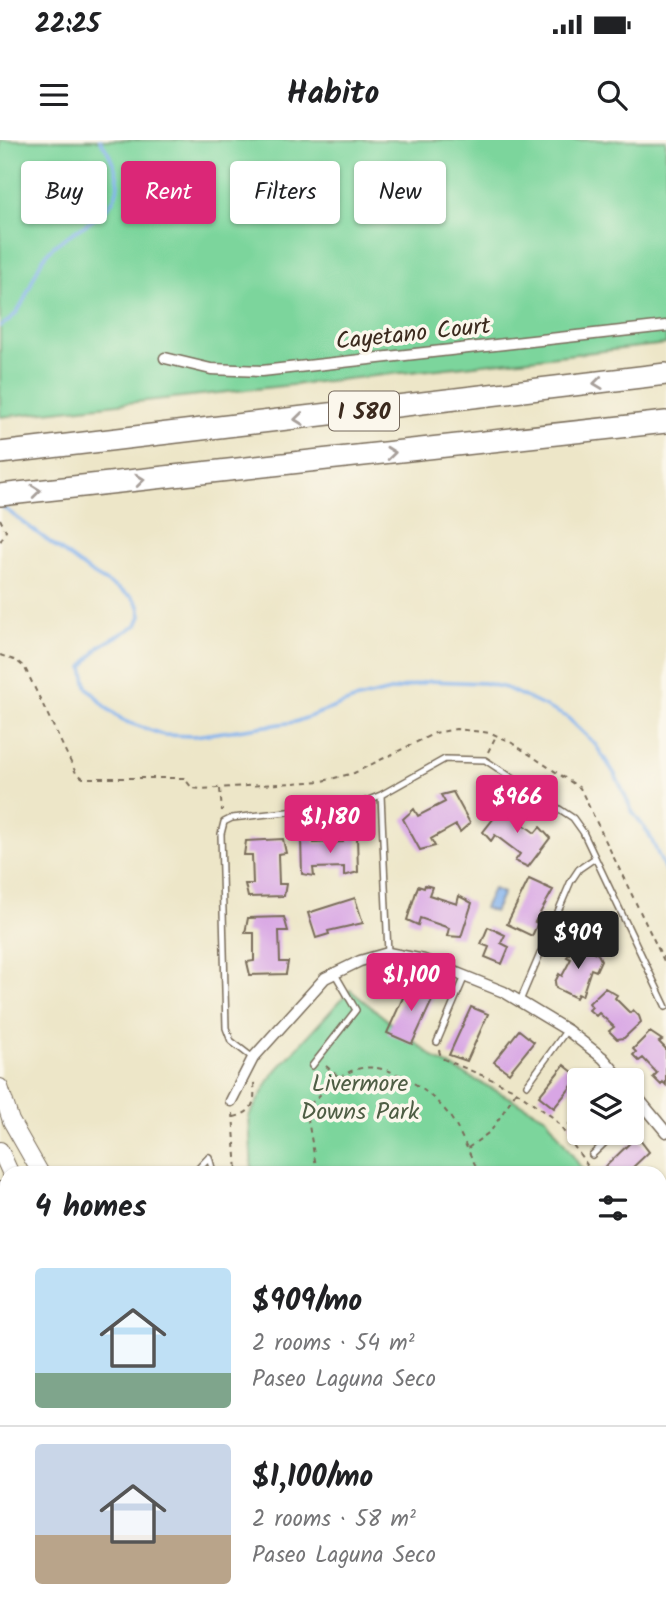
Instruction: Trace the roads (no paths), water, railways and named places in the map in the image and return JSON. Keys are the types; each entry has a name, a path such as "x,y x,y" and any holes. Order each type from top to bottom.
{"highway":[{"name":"I 580","path":"0,453 666,374"},
{"name":"I 580","path":"0,495 666,422"}],"main road":[{"path":"0,1087 5,1122 36,1166"},
{"path":"0,1150 7,1166"}],"street":[{"name":"Cayetano Court","path":"165,358 211,369 262,371 666,326"},
{"path":"231,1101 253,1058 325,978 388,953 424,960 520,1001 567,1030 612,1068"},
{"path":"644,1105 666,1132"}],"lane":[{"path":"253,1058 231,1041 226,1028 221,834 224,822 232,818 359,804 382,795 445,760 485,760 573,818 666,1007"},
{"path":"382,795 388,953"},
{"path":"520,1001 571,881 579,869 595,858"},
{"path":"312,1066 356,1010 335,974"},
{"path":"437,1042 465,976"},
{"path":"527,1085 567,1030"},
{"path":"593,1154 602,1145"},
{"path":"201,1166 209,1157 211,1166"}],"water":[{"path":"493,889 503,893 494,912 484,908"}],"waterway":[{"path":"0,326 10,320 23,302 37,270 50,250 97,217 115,196 118,183 115,168 100,140"},
{"path":"0,505 91,573 132,597 139,606 141,616 137,625 100,646 83,667 87,687 124,721 164,735 194,736 295,722 354,700 430,681 484,683 506,688 567,717 595,744 616,776 632,811 649,834 666,872"}],"park label":[{"name":"Livermore Downs Park","path":"360,1097"}]}
